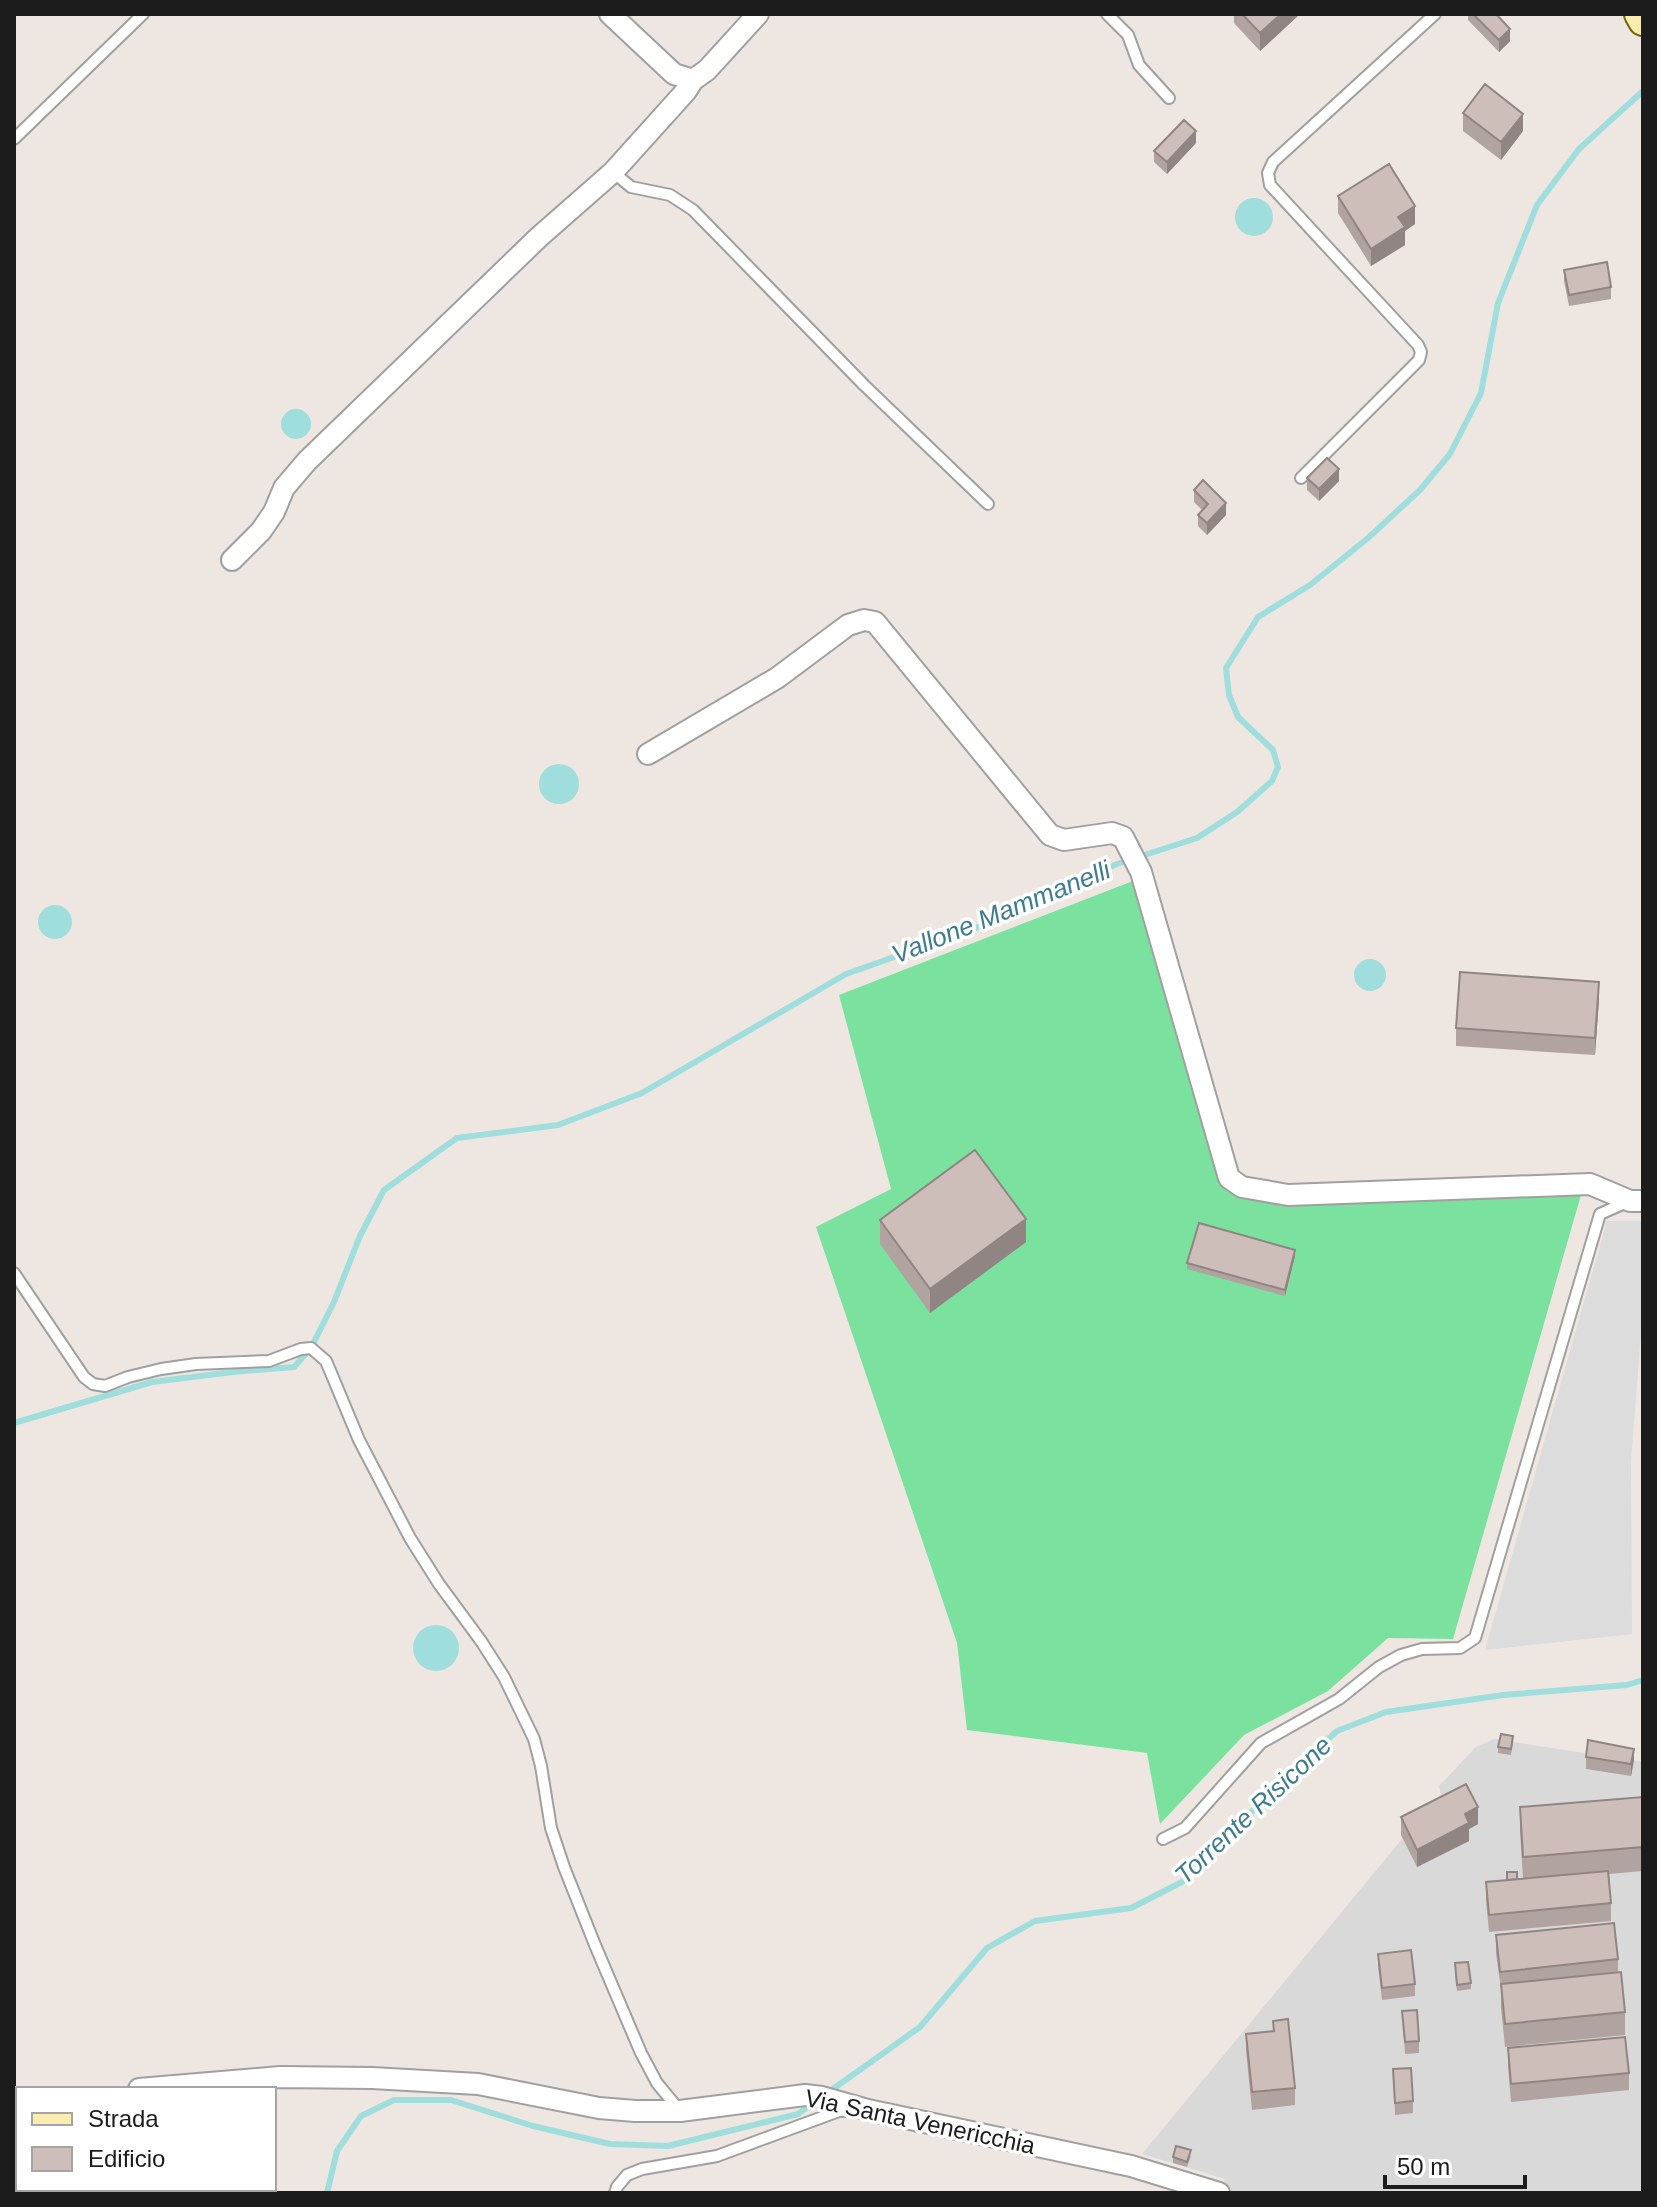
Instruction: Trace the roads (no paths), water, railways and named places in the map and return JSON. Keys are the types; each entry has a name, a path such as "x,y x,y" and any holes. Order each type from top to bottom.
{"main road":[{"path":"1639,14 1643,21"}],"street":[{"path":"610,14 674,74 693,80"},
{"path":"232,560 261,531 274,512 284,488 307,461 539,237 613,172 693,80 707,70 758,14"},
{"path":"648,754 777,678 848,625 864,620 875,622 1050,835 1064,840 1112,833 1123,837 1130,847 1141,872 1229,1178 1242,1187 1288,1195 1590,1184 1636,1201"},
{"name":"Via Santa Venericchia","path":"162,2087 280,2077 372,2078 478,2084 599,2108 635,2111 680,2111 805,2095 1131,2166 1219,2193"}],"lane":[{"path":"14,139 143,14"},
{"path":"1107,14 1128,35 1139,65 1169,98"},
{"path":"1301,478 1419,360 1421,352 1418,345 1270,185 1268,173 1273,162 1435,14"},
{"path":"613,172 631,187 670,195 693,210 864,385 988,504"},
{"path":"1163,1839 1185,1828 1261,1743 1339,1699 1379,1667 1401,1655 1422,1649 1460,1648 1475,1638 1600,1214 1636,1201"},
{"path":"14,1273 84,1377 93,1384 105,1386 161,1369 196,1364 269,1361 311,1348 326,1361 359,1440 410,1538 504,1677 534,1739 551,1828 574,1893 641,2053 657,2083 680,2111"},
{"path":"615,2193 627,2175 642,2169 717,2156 839,2111 868,2110"}],"water":[{"path":"1254,198 1267,204 1273,217 1267,230 1254,236 1241,230 1235,217 1241,204"},
{"path":"296,409 302,410 310,418 310,430 302,438 296,439 290,438 282,430 281,424 282,418 290,410"},
{"path":"559,764 573,770 579,784 573,798 559,804 545,798 539,784 545,770"},
{"path":"55,905 67,910 72,922 67,934 55,939 43,934 38,922 43,910"},
{"path":"1370,959 1382,963 1386,975 1382,987 1370,991 1358,987 1354,975 1358,963"},
{"path":"436,1625 452,1632 459,1648 452,1664 436,1671 420,1664 413,1648 420,1632"}],"waterway":[{"name":"Vallone Mammanelli","path":"14,1423 152,1382 294,1367 311,1348 334,1302 360,1236 384,1190 457,1138 558,1125 642,1093 846,974 976,928 1117,864 1197,838 1237,812 1272,781 1278,767 1273,750 1238,717 1229,695 1226,668 1258,617 1310,585 1368,538 1420,490 1450,454 1481,393 1498,303 1537,205 1579,149 1643,91"},
{"name":"Torrente Risicone","path":"826,2094 920,2027 987,1948 1035,1921 1131,1908 1182,1882 1337,1731 1386,1712 1503,1695 1627,1685 1643,1680"},
{"name":"Torrente Risicone","path":"327,2193 337,2151 361,2116 394,2100 451,2100 533,2126 610,2144 668,2146 798,2114 814,2102"}]}
